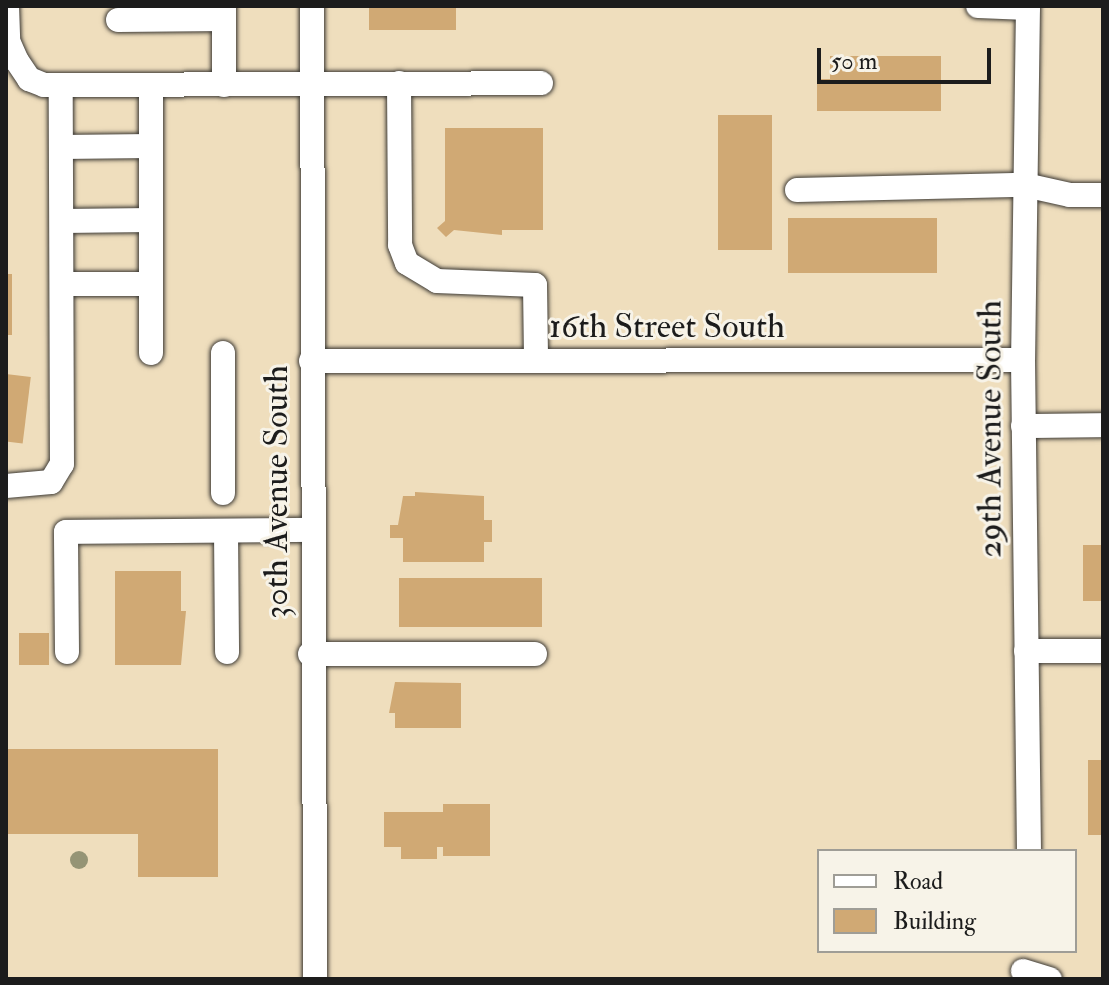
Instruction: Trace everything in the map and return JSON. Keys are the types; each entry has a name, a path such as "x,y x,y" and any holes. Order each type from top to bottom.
{"street":[{"path":"7,6 7,41 29,79 61,85 541,83"},
{"name":"30th Avenue South","path":"312,6 310,654 315,979"},
{"path":"978,6 1028,7"},
{"name":"29th Avenue South","path":"1028,7 1023,426 1029,849"},
{"path":"118,20 224,12 224,85"},
{"path":"399,83 400,245 407,263 437,281 535,285 536,361"},
{"path":"6,486 51,482 62,464 61,85"},
{"path":"151,85 151,353"},
{"path":"61,147 151,146"},
{"path":"797,190 1025,185 1070,195 1103,195"},
{"path":"62,221 151,220"},
{"path":"63,284 151,284"},
{"path":"223,353 223,493"},
{"name":"16th Street South","path":"311,361 1023,360"},
{"path":"1023,426 1103,425"},
{"path":"67,652 66,532 311,530"},
{"path":"226,531 227,652"},
{"path":"1026,651 1103,651"},
{"path":"310,654 535,654"},
{"path":"1018,967 1050,979"}],"building":[{"path":"369,6 456,6 456,30 369,30"},
{"path":"830,56 941,56 941,111 817,111 817,79 830,79"},
{"path":"718,115 772,115 772,250 718,250"},
{"path":"445,128 543,128 543,230 502,230 502,235 454,230 446,237 437,228 445,221"},
{"path":"788,218 937,218 937,273 788,273"},
{"path":"6,274 12,274 12,335 6,335"},
{"path":"6,374 31,377 23,444 6,442"},
{"path":"415,492 484,496 484,520 492,520 492,542 484,542 484,562 403,562 403,538 390,538 390,525 398,525 403,496 415,496"},
{"path":"1083,545 1103,545 1103,601 1083,601"},
{"path":"115,571 181,571 181,611 186,611 181,665 115,665"},
{"path":"399,578 542,578 542,627 399,627"},
{"path":"19,633 49,633 49,665 19,665"},
{"path":"395,682 461,683 461,728 395,728 395,713 389,713"},
{"path":"6,749 218,749 218,877 138,877 138,834 6,834"},
{"path":"1088,760 1103,760 1103,835 1088,835"},
{"path":"443,804 490,804 490,856 443,856 443,847 437,847 437,859 401,859 401,847 384,847 384,812 443,812"}]}
